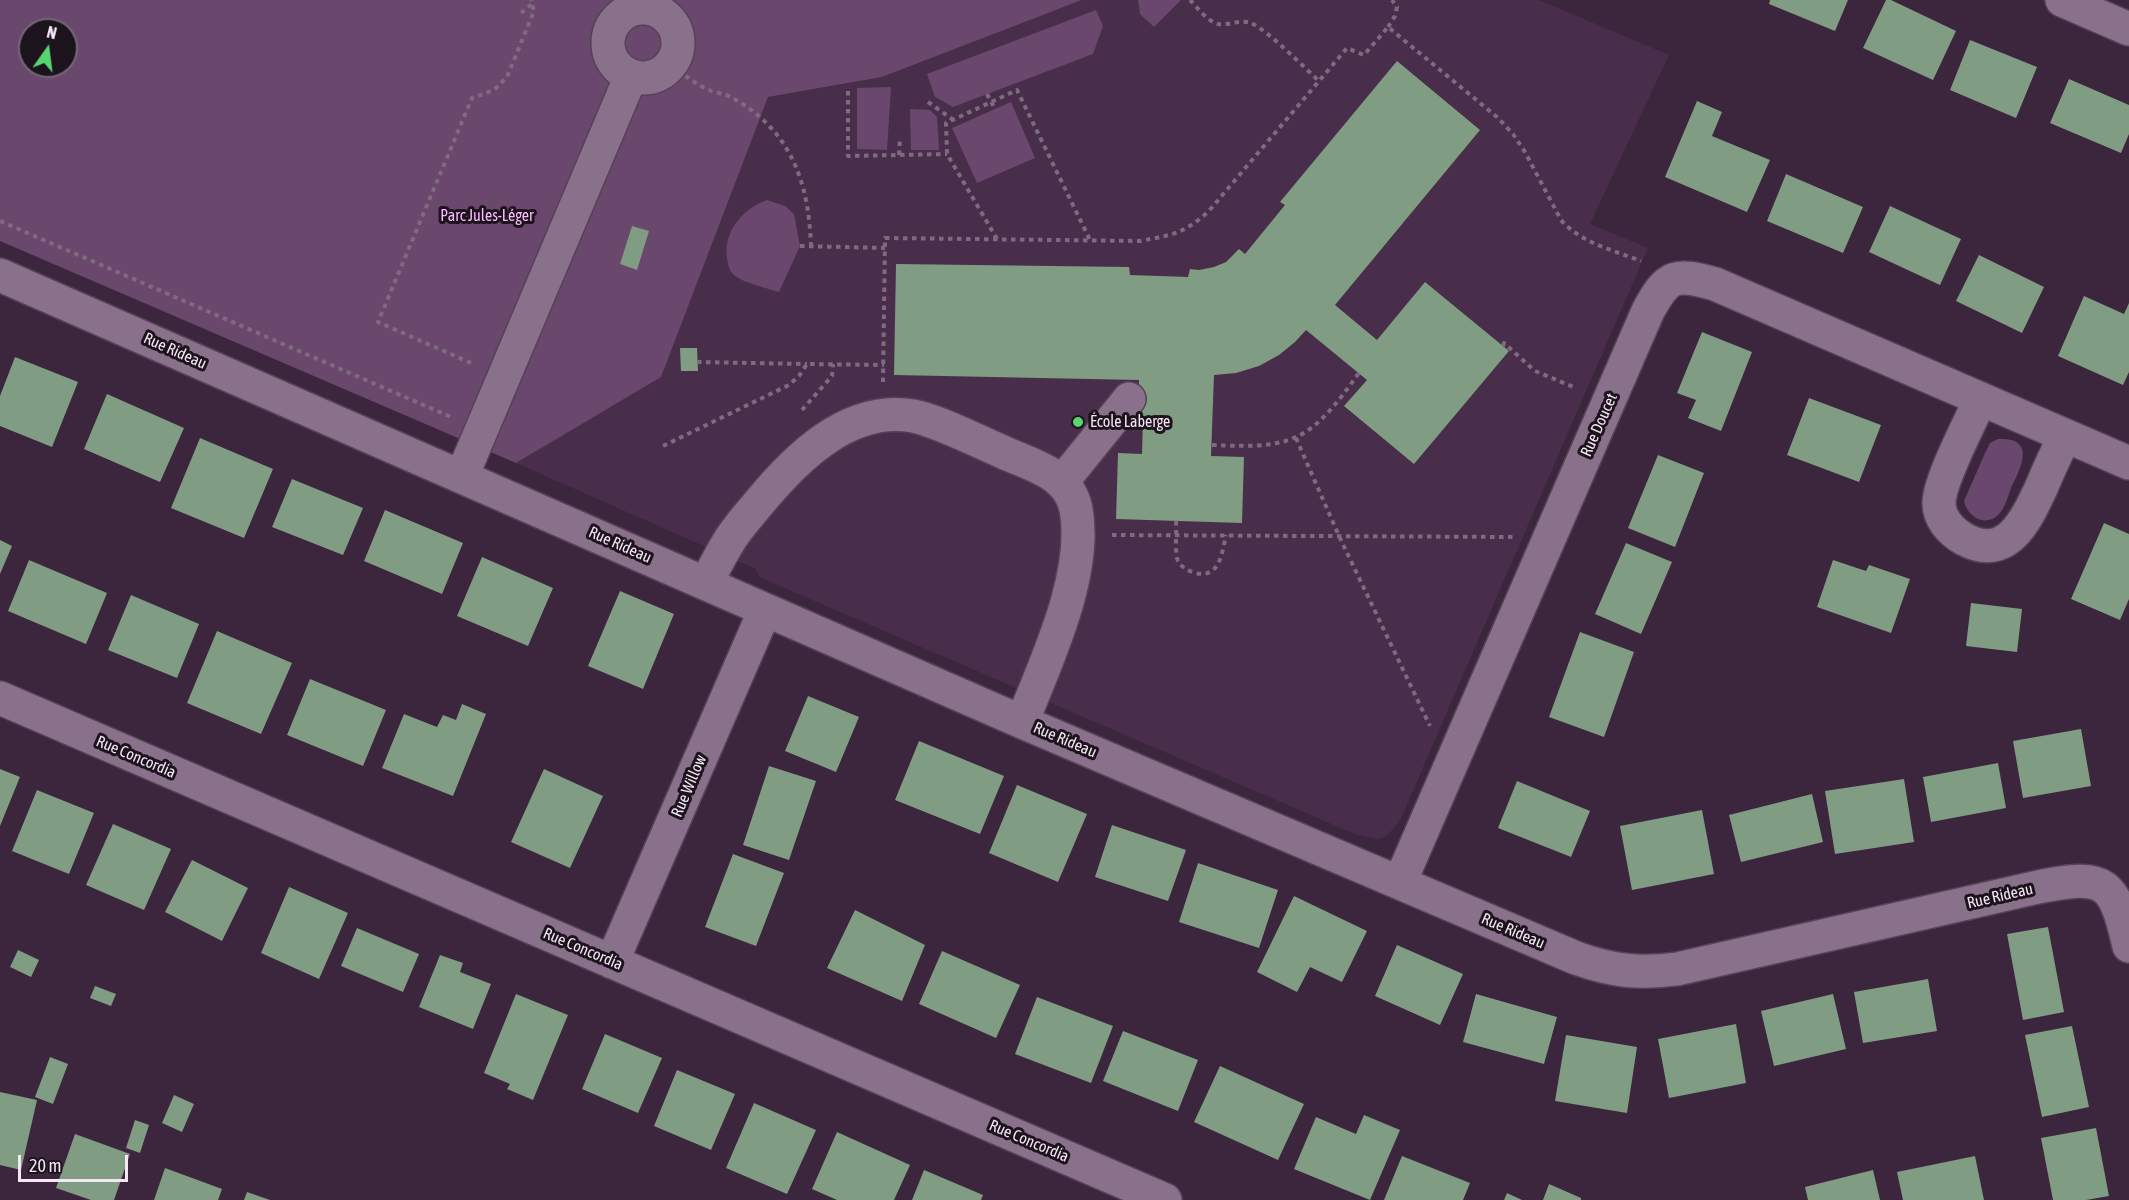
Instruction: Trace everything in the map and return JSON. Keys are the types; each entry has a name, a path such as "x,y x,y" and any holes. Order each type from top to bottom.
{"street":[{"path":"2062,0 2129,29"},
{"path":"629,5 653,9 664,14 672,22 677,32 679,44 677,55 671,65 653,77 631,76 613,61 609,49 612,26 629,5"},
{"path":"462,476 631,76"},
{"name":"Rue Rideau","path":"0,275 1022,722 1600,967 1625,972 1652,973 1677,969 2038,887 2076,881 2103,885 2110,891 2122,918 2129,946"},
{"name":"Rue Doucet","path":"1400,882 1648,311 1658,292 1667,282 1679,277 1694,278 1715,284 2129,463"},
{"path":"1062,482 1129,399"},
{"path":"1980,400 1943,484 1939,500 1940,514 1948,526 1962,538 1974,544 1991,545 2004,542 2017,531 2027,518 2065,436"},
{"path":"706,583 735,532 778,480 808,450 857,422 902,415 920,418 1051,473 1070,491 1075,507 1079,530 1076,560 1057,630 1022,722"},
{"name":"Rue Willow","path":"612,962 765,610"},
{"name":"Rue Concordia","path":"0,699 1165,1200"}],"path":[{"path":"1190,0 1210,20 1220,24 1231,21 1251,23 1319,81"},
{"path":"884,376 885,238 1140,241 1168,236 1190,228 1208,212 1347,48 1364,55 1395,16 1397,7 1392,0"},
{"path":"521,13 532,2"},
{"path":"504,377 378,322 471,98 494,90 507,77 534,11 532,2"},
{"path":"1388,27 1497,117 1513,134 1525,152 1557,214 1568,229 1583,238 1642,261"},
{"path":"671,65 696,83 730,97 760,118 781,138 801,177 810,219 811,247"},
{"path":"997,240 947,154 946,123 1017,90 1090,240"},
{"path":"848,91 848,156 924,152 947,154"},
{"path":"987,94 995,109"},
{"path":"928,102 953,119"},
{"path":"899,155 900,137"},
{"path":"872,149 872,156"},
{"path":"0,221 482,430"},
{"path":"800,246 885,248"},
{"path":"1503,346 1504,343 1535,370 1585,392"},
{"path":"697,362 884,365"},
{"path":"663,446 789,385 807,364"},
{"path":"1212,445 1267,446 1296,438 1315,427 1327,415 1359,373"},
{"path":"1296,438 1339,536 1430,728"},
{"path":"1176,521 1177,557 1180,564 1187,570 1198,574 1208,573 1216,568 1221,560 1226,535"},
{"path":"1106,535 1522,537"}],"shaded area":[{"name":"École Laberge","path":"1082,0 1539,0 1669,55 1590,224 1648,248 1402,816 1386,836 1378,839 1357,835 759,577 756,569 516,463 533,453 768,97 882,77"}],"green space":[{"name":"Parc Jules-Léger","path":"0,0 1082,0 882,77 768,97 661,377 516,463 0,241"},
{"path":"1138,0 1181,0 1154,27 1140,14"},
{"path":"1096,10 1103,26 1093,54 953,107 935,97 927,74"},
{"path":"891,87 887,150 857,149 857,88"},
{"path":"1011,102 1035,158 977,183 952,128"},
{"path":"910,109 930,110 937,117 939,150 911,150"},
{"path":"767,200 785,206 794,214 800,246 779,292 738,278 731,272 727,258 728,239 737,222 750,209"},
{"path":"1998,439 2018,443 2022,448 2022,463 2001,511 1994,518 1978,519 1969,512 1964,501 1990,443"}],"building":[{"path":"1770,0 1848,0 1835,31 1769,4"},
{"path":"1886,0 1891,0 1956,31 1933,80 1863,48"},
{"path":"1970,40 2037,67 2016,118 1950,90"},
{"path":"1397,61 1480,130 1335,305 1377,340 1425,282 1509,351 1414,464 1344,406 1367,380 1306,330 1279,355 1259,366 1236,373 1214,375 1211,456 1244,457 1242,523 1116,519 1118,453 1142,454 1143,418 1138,418 1139,380 894,375 896,264 1129,267 1130,275 1188,277 1190,269 1214,267 1226,262 1239,249 1245,254 1285,205 1280,202"},
{"path":"2069,79 2129,105 2129,134 2121,153 2050,123"},
{"path":"1697,101 1722,112 1712,136 1770,160 1747,212 1665,177"},
{"path":"1786,174 1863,207 1843,253 1767,221"},
{"path":"1890,206 1961,239 1940,285 1869,252"},
{"path":"632,226 649,231 637,270 620,264"},
{"path":"1979,255 2044,287 2022,333 1956,301"},
{"path":"2084,296 2124,314 2129,303 2129,372 2123,385 2058,356"},
{"path":"1702,332 1752,352 1721,431 1688,418 1696,400 1677,393"},
{"path":"680,348 697,348 698,371 681,371"},
{"path":"15,357 78,382 52,447 0,426 0,396"},
{"path":"107,394 184,428 160,482 84,449"},
{"path":"1809,398 1881,425 1859,482 1787,455"},
{"path":"200,438 273,469 244,538 171,508"},
{"path":"1658,455 1704,473 1675,547 1628,528"},
{"path":"292,479 363,508 343,555 272,527"},
{"path":"385,510 463,543 442,594 364,561"},
{"path":"2104,523 2129,534 2129,599 2120,620 2071,599"},
{"path":"0,540 12,546 0,574"},
{"path":"1626,543 1672,562 1641,634 1595,614"},
{"path":"482,557 553,588 528,646 457,616"},
{"path":"29,560 107,593 86,644 8,611"},
{"path":"1833,560 1866,571 1869,565 1910,579 1891,633 1817,607"},
{"path":"620,591 674,614 643,689 588,666"},
{"path":"131,595 199,624 177,678 108,650"},
{"path":"1971,603 2022,609 2017,652 1966,646"},
{"path":"217,631 292,663 261,734 187,703"},
{"path":"1580,632 1634,652 1604,737 1549,717"},
{"path":"310,679 386,710 363,766 287,735"},
{"path":"808,696 859,717 836,772 785,751"},
{"path":"462,704 486,714 453,796 382,768 404,714 437,727 443,715 456,720"},
{"path":"2081,729 2091,786 2023,798 2013,741"},
{"path":"919,741 1004,776 980,834 895,800"},
{"path":"1998,763 2006,808 1931,822 1923,777"},
{"path":"769,766 816,781 789,860 743,845"},
{"path":"0,769 20,777 0,826"},
{"path":"544,769 603,796 570,868 511,842"},
{"path":"1904,779 1914,842 1835,854 1825,791"},
{"path":"1517,781 1590,811 1571,857 1498,828"},
{"path":"1017,785 1087,814 1058,882 989,853"},
{"path":"37,790 94,813 69,874 12,851"},
{"path":"1812,794 1823,842 1741,862 1729,815"},
{"path":"1702,810 1714,874 1632,890 1620,826"},
{"path":"113,824 171,849 144,910 86,885"},
{"path":"1112,825 1186,850 1168,901 1095,877"},
{"path":"733,854 784,873 756,946 705,927"},
{"path":"192,860 248,888 222,941 165,912"},
{"path":"1198,863 1278,890 1259,948 1179,922"},
{"path":"289,887 348,913 319,979 261,953"},
{"path":"1294,896 1367,931 1342,982 1310,967 1297,992 1257,972"},
{"path":"855,910 925,945 902,1001 827,968"},
{"path":"2048,927 2064,1012 2023,1020 2007,934"},
{"path":"357,928 419,954 403,992 341,966"},
{"path":"1397,945 1463,974 1440,1025 1375,996"},
{"path":"18,950 39,960 31,977 10,967"},
{"path":"942,951 1020,985 996,1038 919,1004"},
{"path":"440,955 463,963 460,972 491,984 473,1029 419,1007"},
{"path":"1928,979 1937,1031 1863,1043 1854,992"},
{"path":"95,986 116,994 111,1006 90,998"},
{"path":"516,994 568,1015 533,1100 507,1089 510,1084 484,1073"},
{"path":"1476,994 1557,1017 1544,1064 1463,1042"},
{"path":"1833,994 1846,1049 1774,1066 1761,1011"},
{"path":"1037,997 1113,1026 1091,1083 1015,1054"},
{"path":"1736,1024 1746,1083 1669,1098 1658,1039"},
{"path":"2072,1026 2089,1107 2042,1117 2025,1035"},
{"path":"1123,1031 1198,1060 1178,1111 1103,1081"},
{"path":"605,1034 662,1058 638,1113 582,1089"},
{"path":"1566,1035 1637,1047 1627,1113 1555,1101"},
{"path":"50,1057 68,1064 53,1104 35,1097"},
{"path":"1220,1066 1304,1104 1278,1160 1194,1122"},
{"path":"677,1070 735,1094 711,1150 654,1126"},
{"path":"0,1092 37,1100 21,1170 0,1165"},
{"path":"174,1095 194,1104 182,1132 162,1123"},
{"path":"754,1103 816,1130 787,1194 726,1168"},
{"path":"1364,1115 1400,1130 1370,1200 1294,1169 1316,1117 1356,1134"},
{"path":"135,1120 149,1125 140,1153 126,1148"},
{"path":"2096,1128 2109,1196 2086,1200 2053,1200 2041,1138"},
{"path":"837,1132 910,1165 894,1200 837,1200 812,1189"},
{"path":"75,1134 130,1154 114,1200 91,1200 56,1188"},
{"path":"1402,1156 1470,1183 1463,1200 1384,1200"},
{"path":"1975,1156 1984,1200 1903,1200 1897,1172"},
{"path":"165,1168 222,1189 218,1200 154,1200"},
{"path":"924,1170 983,1195 981,1200 912,1200"},
{"path":"1873,1170 1880,1200 1808,1200 1805,1187"},
{"path":"1549,1184 1581,1198 1581,1200 1543,1200"},
{"path":"247,1192 270,1200 244,1200"},
{"path":"1507,1193 1522,1200 1504,1200"}],"place":[{"name":"École Laberge","path":"1078,422"}]}
